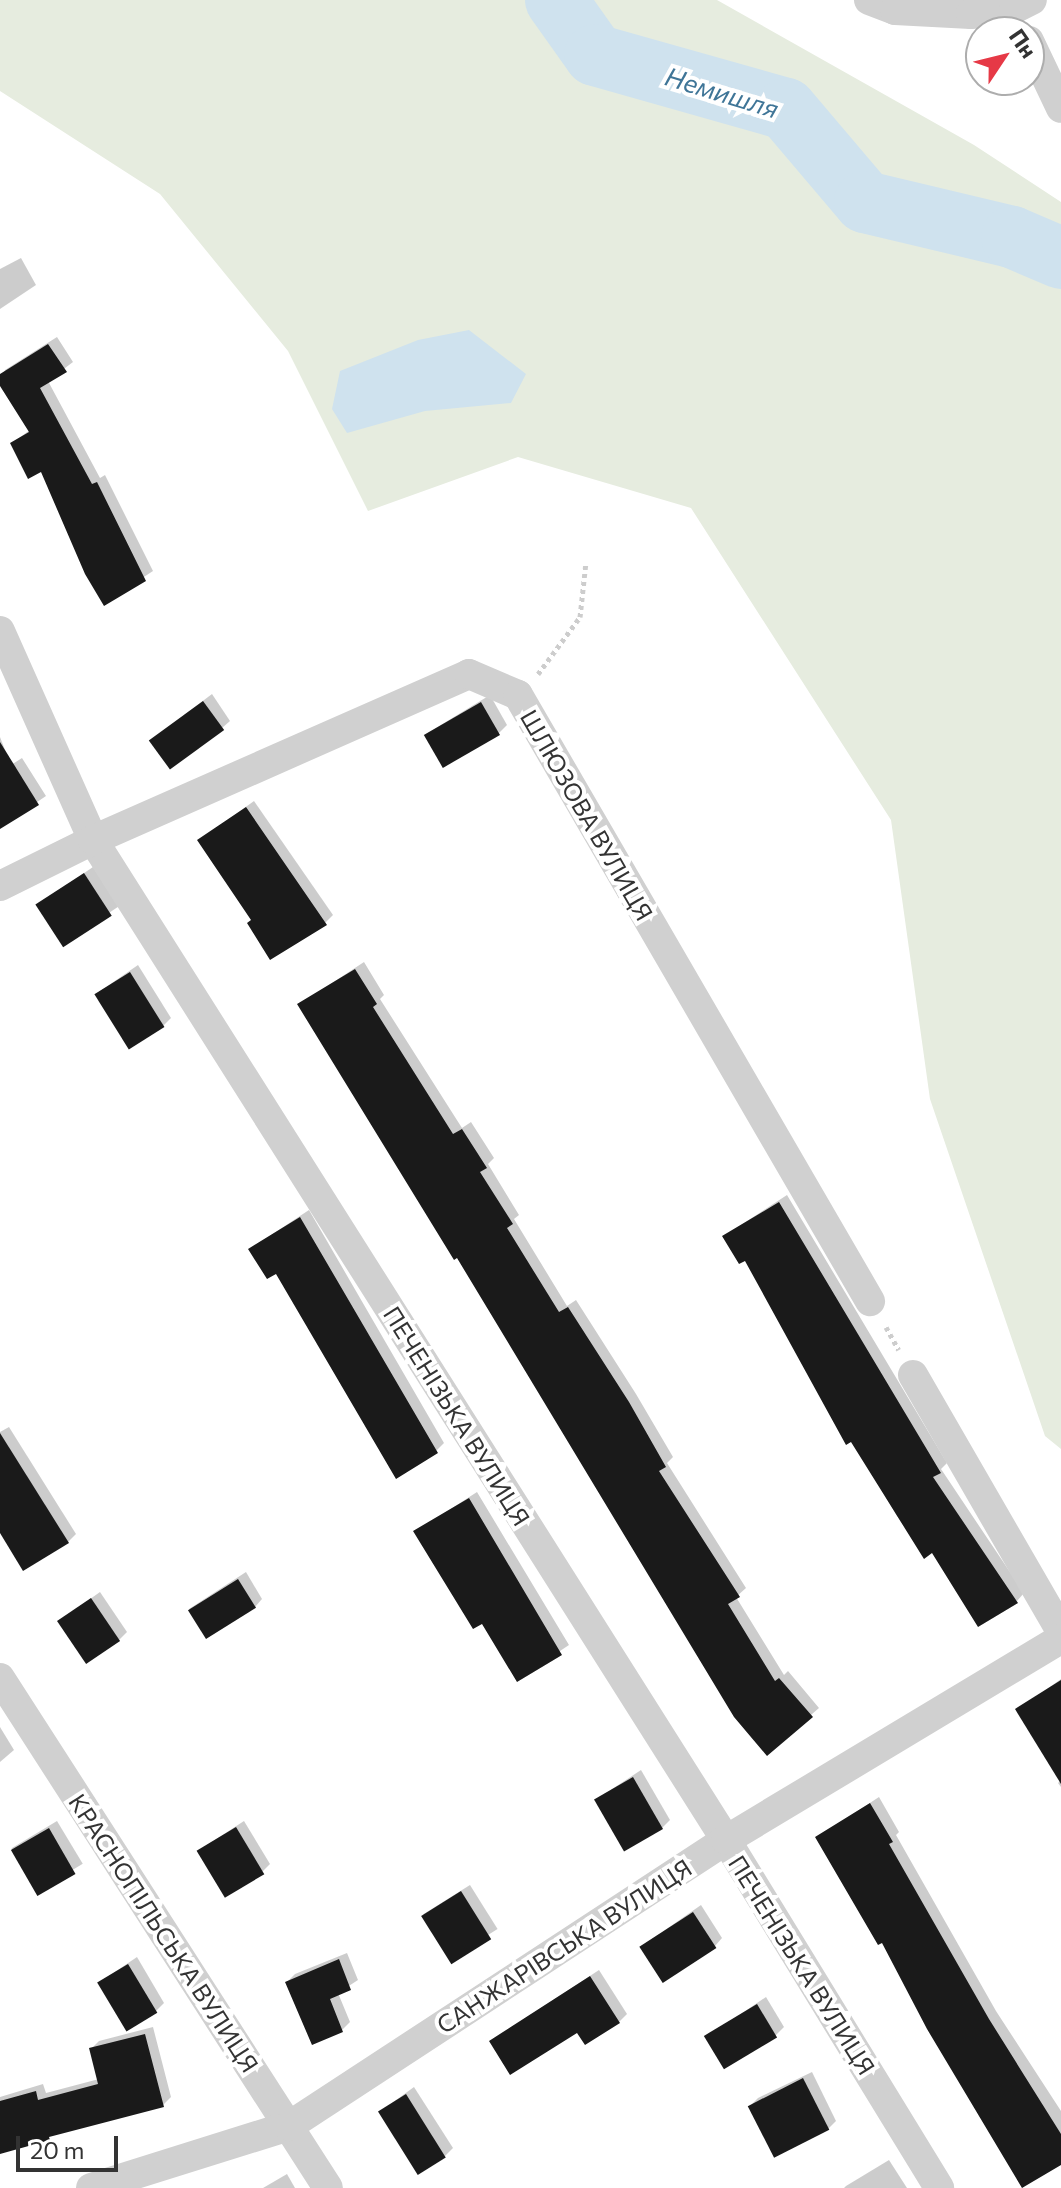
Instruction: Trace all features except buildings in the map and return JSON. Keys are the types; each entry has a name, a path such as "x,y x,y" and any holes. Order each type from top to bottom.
{"street":[{"path":"869,0 910,11 1023,14"},
{"path":"1045,74 1061,108"},
{"name":"ПЕЧЕНІЗЬКА ВУЛИЦЯ","path":"0,631 93,840 726,1840 939,2188"},
{"name":"ШЛЮЗОВА ВУЛИЦЯ","path":"0,886 93,840 469,674 518,695 877,1312"},
{"path":"906,1363 1061,1631"},
{"name":"САНЖАРІВСЬКА ВУЛИЦЯ","path":"91,2188 289,2126 726,1840 1061,1639"},
{"name":"КРАСНОПІЛЬСЬКА ВУЛИЦЯ","path":"0,1678 328,2188"}],"path":[{"path":"518,695 545,668 580,617 586,562"},
{"path":"877,1312 906,1363"}],"shaded area":[{"path":"0,0 717,0 974,145 1061,202 1061,1449 1045,1436 930,1099 891,820 691,508 518,457 368,511 288,351 160,194 0,91"}],"water":[{"path":"469,330 526,374 511,403 425,411 347,433 332,409 340,371 418,340"}],"waterway":[{"name":"Немишля","path":"556,0 595,55 786,109 865,202 1012,237 1061,258"}]}
